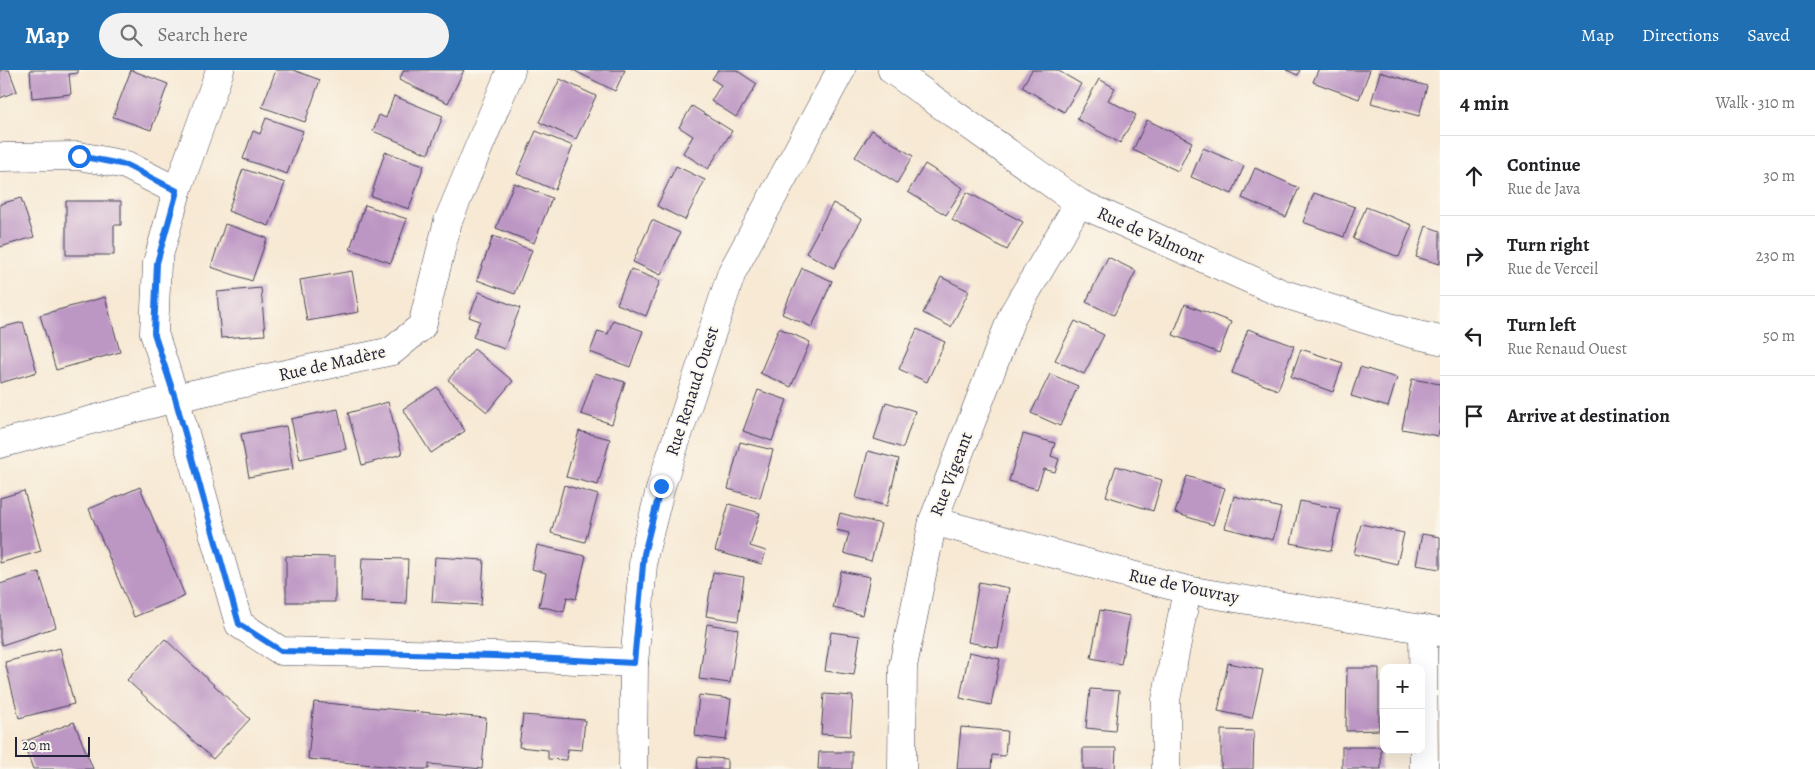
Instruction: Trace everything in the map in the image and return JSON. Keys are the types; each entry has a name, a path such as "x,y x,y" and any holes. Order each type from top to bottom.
{"street":[{"path":"220,70 177,191 157,263 154,333 175,398 239,624 281,651 496,656 634,663"},
{"name":"Rue de Madère","path":"0,444 175,398 392,351 422,326 448,222 511,70"},
{"name":"Rue Renaud Ouest","path":"633,769 634,663 644,554 659,494 732,272 841,70"},
{"name":"Rue de Valmont","path":"892,70 1078,203 1281,294 1409,334 1440,340"},
{"path":"0,157 79,156 126,165 177,191"},
{"name":"Rue Vigeant","path":"902,769 903,666 933,521 1013,314 1078,203"},
{"name":"Rue de Vouvray","path":"933,521 1187,590 1432,630"},
{"path":"1166,769 1166,700 1187,590"},
{"path":"1424,769 1432,630"}],"building":[{"path":"0,70 9,70 17,91 0,98"},
{"path":"30,70 78,70 78,73 69,74 71,94 32,98"},
{"path":"131,70 168,84 151,130 113,117"},
{"path":"276,70 293,70 320,80 305,122 262,107"},
{"path":"404,70 464,70 448,103 399,80"},
{"path":"573,70 625,70 615,91"},
{"path":"718,70 736,70 757,84 736,117 711,101 721,85 712,79"},
{"path":"1032,70 1057,70 1081,84 1064,112 1022,87"},
{"path":"1286,70 1300,70 1298,75"},
{"path":"1318,70 1370,70 1359,99 1313,82"},
{"path":"1380,72 1427,86 1419,116 1371,103"},
{"path":"560,79 596,96 576,139 539,122"},
{"path":"1099,79 1115,88 1108,100 1136,115 1120,143 1077,119"},
{"path":"394,96 443,116 428,154 373,131 379,115 386,118"},
{"path":"692,106 732,131 708,169 683,153 693,136 679,127"},
{"path":"266,118 303,131 287,174 243,159 253,131 260,134"},
{"path":"1147,120 1192,142 1178,171 1133,150"},
{"path":"872,130 913,156 897,183 855,157"},
{"path":"536,131 573,146 555,190 517,174"},
{"path":"1203,148 1244,166 1232,194 1191,177"},
{"path":"385,152 424,165 409,209 371,196"},
{"path":"925,164 963,188 946,215 908,192"},
{"path":"676,166 705,180 685,220 657,206"},
{"path":"1255,168 1299,188 1286,217 1242,198"},
{"path":"243,169 285,183 269,226 228,211"},
{"path":"514,183 552,198 534,243 496,228"},
{"path":"967,192 1023,222 1007,250 952,220"},
{"path":"1314,193 1355,207 1344,237 1303,222"},
{"path":"21,198 34,237 0,247 0,204"},
{"path":"66,201 121,201 121,225 114,225 114,255 66,255"},
{"path":"833,203 862,219 834,268 806,253"},
{"path":"365,205 407,219 391,263 350,249"},
{"path":"1366,207 1412,225 1399,257 1353,239"},
{"path":"652,220 680,233 661,275 633,262"},
{"path":"225,224 267,238 252,281 211,267"},
{"path":"1426,226 1440,231 1440,264 1416,257"},
{"path":"493,236 532,250 515,294 477,280"},
{"path":"1108,257 1136,271 1114,315 1086,302"},
{"path":"802,268 832,281 812,327 782,314"},
{"path":"631,269 660,281 646,316 617,304"},
{"path":"352,271 359,312 307,321 300,280"},
{"path":"941,277 969,291 951,327 923,313"},
{"path":"261,288 265,335 221,338 217,292"},
{"path":"479,292 520,308 504,349 473,337 480,321 469,317"},
{"path":"105,297 120,352 56,370 40,315"},
{"path":"1185,304 1231,322 1219,353 1173,335"},
{"path":"613,320 643,331 630,367 590,352 598,331 608,334"},
{"path":"1075,321 1104,335 1084,374 1055,360"},
{"path":"23,322 37,372 0,383 0,328"},
{"path":"779,328 810,342 791,387 760,373"},
{"path":"917,329 945,342 927,382 899,369"},
{"path":"1248,329 1294,346 1278,390 1232,373"},
{"path":"474,349 513,381 487,412 448,380"},
{"path":"1301,349 1343,363 1333,392 1291,377"},
{"path":"1360,367 1397,378 1388,407 1351,396"},
{"path":"595,373 625,382 612,424 581,414"},
{"path":"1050,374 1078,386 1060,426 1031,413"},
{"path":"1412,379 1440,384 1440,428 1438,436 1402,429"},
{"path":"437,387 465,431 431,453 403,409"},
{"path":"758,390 787,400 772,441 743,431"},
{"path":"388,402 402,454 362,465 348,413"},
{"path":"886,402 915,411 903,448 874,439"},
{"path":"338,409 346,449 300,459 291,419"},
{"path":"286,426 293,469 249,477 241,434"},
{"path":"579,431 610,439 598,485 566,477"},
{"path":"1023,434 1055,443 1051,456 1059,459 1055,472 1044,469 1037,489 1009,481"},
{"path":"740,442 773,450 760,498 728,489"},
{"path":"868,451 899,459 887,506 856,498"},
{"path":"1116,466 1162,480 1153,511 1106,496"},
{"path":"1187,476 1225,488 1213,525 1175,513"},
{"path":"564,485 598,495 585,542 551,533"},
{"path":"140,487 185,596 134,617 89,509"},
{"path":"24,491 41,551 0,563 0,498"},
{"path":"1234,496 1281,508 1273,540 1225,528"},
{"path":"1300,501 1340,509 1331,551 1291,543"},
{"path":"729,504 760,513 750,546 766,551 762,564 715,551"},
{"path":"840,513 881,524 871,561 844,553 849,533 836,530"},
{"path":"1361,524 1404,533 1397,564 1354,554"},
{"path":"1422,534 1440,537 1440,569 1416,565"},
{"path":"537,545 586,556 576,599 567,597 564,612 539,606 546,573 532,569"},
{"path":"286,556 335,557 335,602 286,602"},
{"path":"435,557 484,560 481,605 432,602"},
{"path":"362,558 408,559 406,604 360,602"},
{"path":"841,571 870,577 862,615 833,608"},
{"path":"39,572 56,627 2,645 0,638 0,584"},
{"path":"713,572 744,577 738,621 706,616"},
{"path":"979,582 1009,588 998,648 968,642"},
{"path":"1100,610 1130,616 1121,664 1091,658"},
{"path":"707,624 738,629 730,683 699,679"},
{"path":"831,632 860,636 854,675 825,671"},
{"path":"165,639 250,719 213,759 127,680"},
{"path":"60,648 74,704 19,718 5,662"},
{"path":"969,652 1000,659 991,705 960,698"},
{"path":"1228,663 1263,670 1252,718 1218,711"},
{"path":"1347,668 1379,668 1379,730 1346,731"},
{"path":"1090,689 1119,691 1115,731 1086,728"},
{"path":"824,694 853,696 850,736 821,734"},
{"path":"699,695 731,699 726,740 695,736"},
{"path":"314,702 486,718 482,769 429,764 429,769 417,769 308,759"},
{"path":"523,715 585,720 582,750 568,749 567,760 548,759 548,750 519,747"},
{"path":"74,722 93,769 33,769 23,742"},
{"path":"961,727 1007,731 1005,756 992,755 991,769 957,769"},
{"path":"1221,730 1254,731 1253,769 1221,769"},
{"path":"1342,747 1380,747 1381,769 1342,769"},
{"path":"1083,748 1116,748 1115,769 1083,769"},
{"path":"819,752 852,752 852,769 818,769"},
{"path":"698,757 727,759 727,769 697,769"}],"route":[{"path":"79,156 126,165 177,191 157,263 154,333 175,398 239,624 281,651 496,656 634,663 644,554 661,486"}]}
